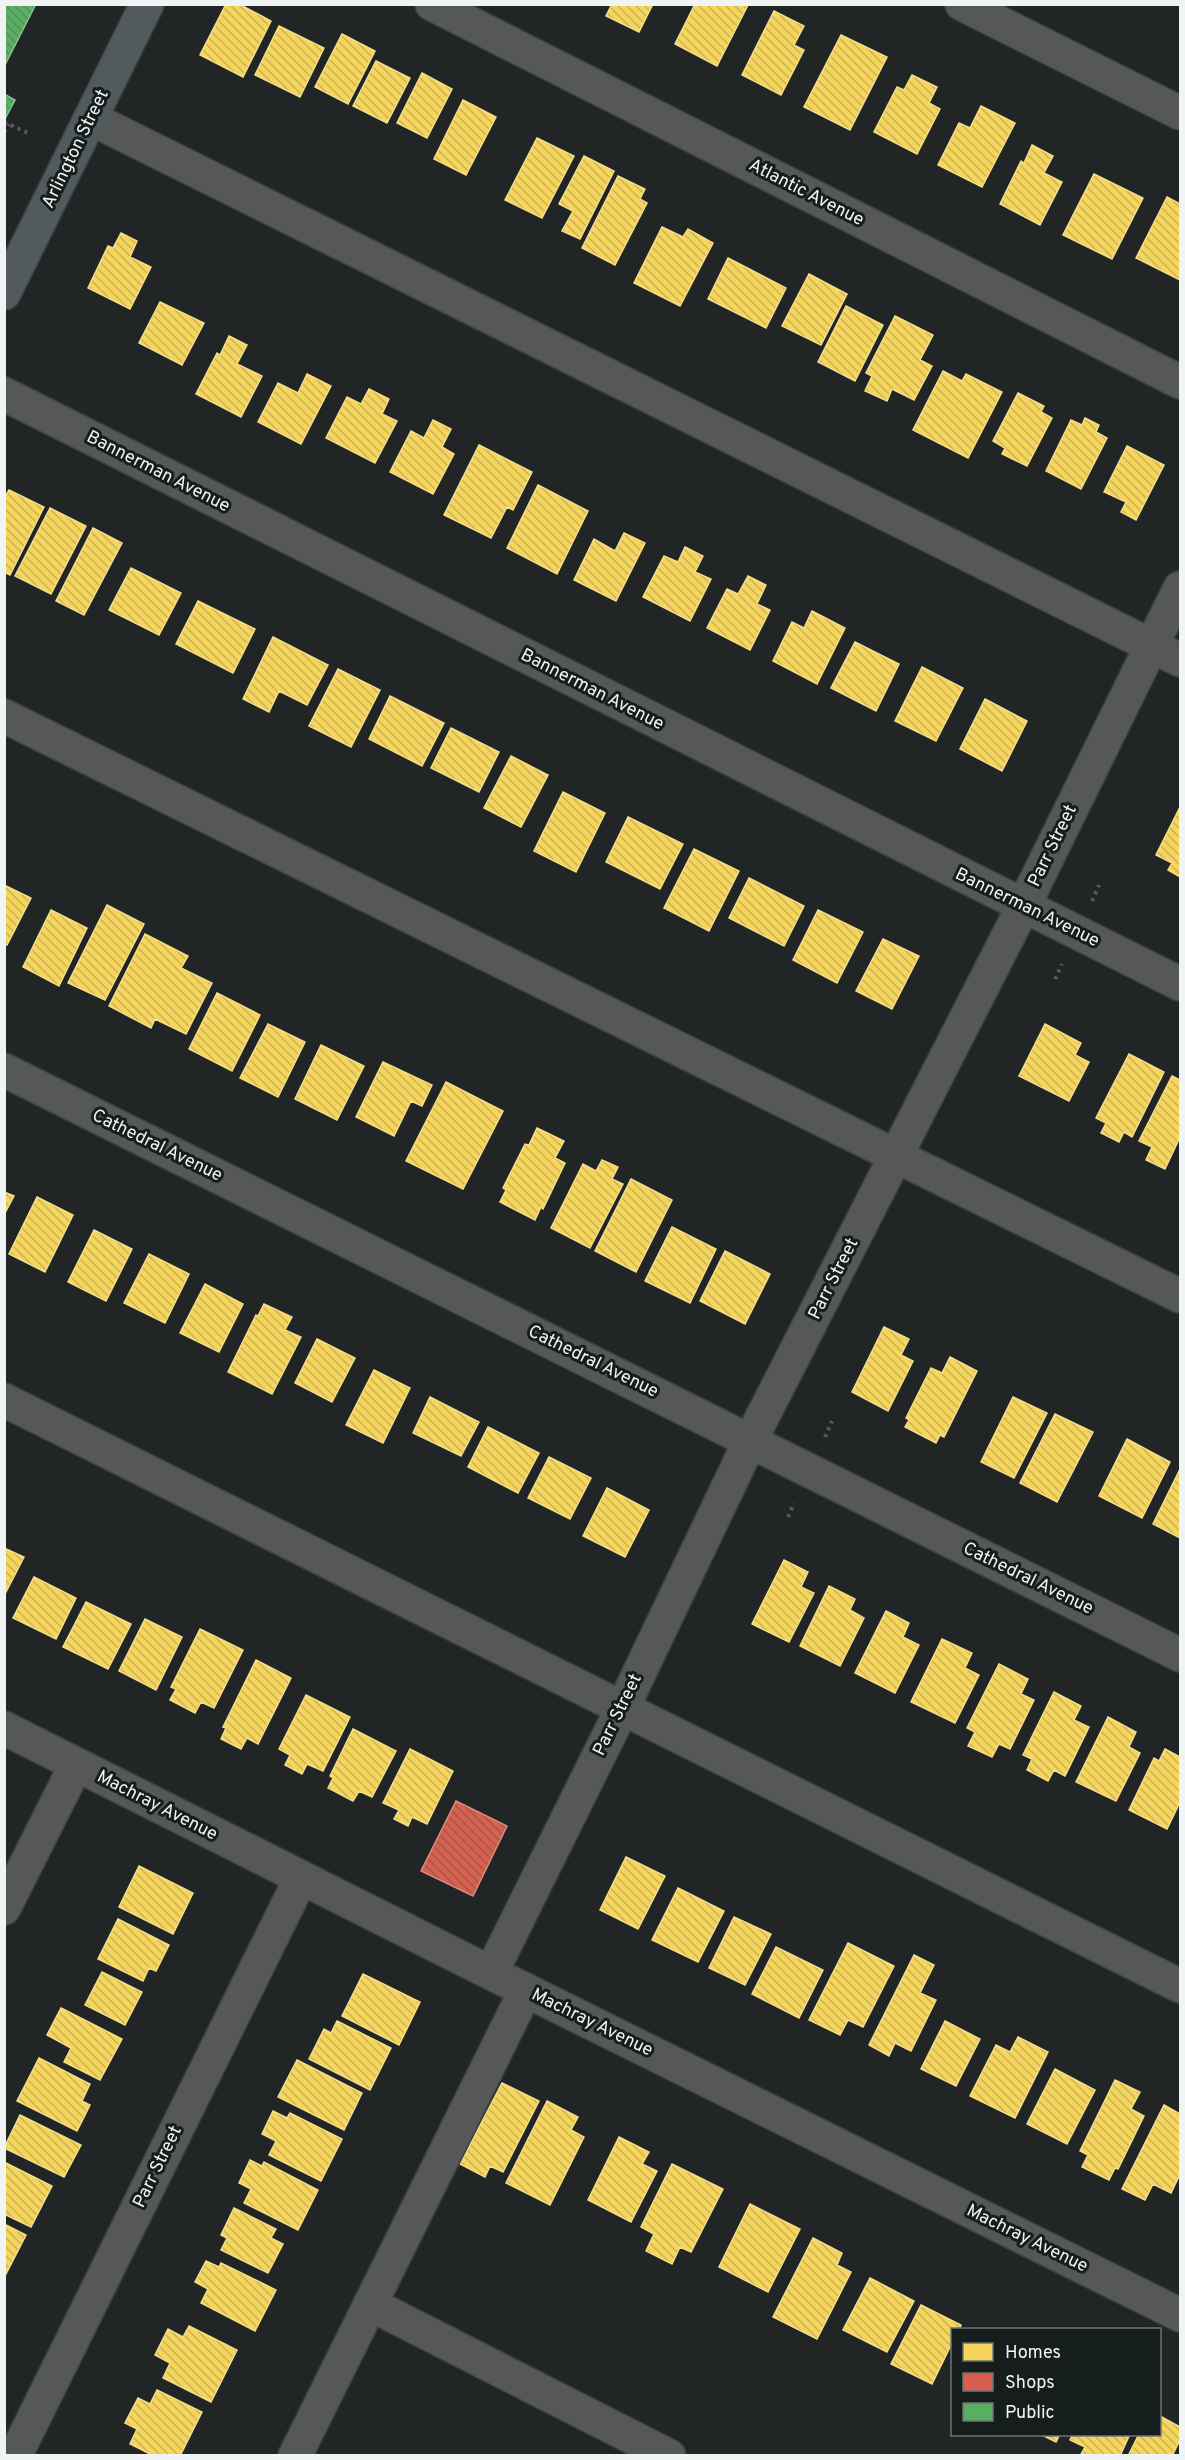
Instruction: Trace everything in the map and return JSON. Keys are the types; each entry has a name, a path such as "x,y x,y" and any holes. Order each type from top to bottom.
{"main road":[{"name":"Arlington Street","path":"4,293 147,4"}],"street":[{"name":"Atlantic Avenue","path":"432,4 1180,382"},
{"path":"962,4 1180,113"},
{"path":"92,119 1180,660"},
{"name":"Bannerman Avenue","path":"4,394 1180,984"},
{"name":"Parr Street","path":"490,1973 622,1709 750,1441 897,1156 1180,588"},
{"path":"4,716 1180,1296"},
{"name":"Cathedral Avenue","path":"4,1070 1180,1655"},
{"path":"4,1400 1180,1986"},
{"name":"Machray Avenue","path":"4,1728 490,1973 1180,2315"},
{"path":"4,1908 76,1764"},
{"name":"Parr Street","path":"15,2456 301,1878"},
{"path":"295,2456 526,1990"},
{"path":"370,2304 669,2456"}],"path":[{"path":"4,132 7,123 30,134"}],"building: Homes":[{"path":"226,4 239,4 271,21 243,77 200,55"},
{"path":"612,4 653,4 639,32 606,16"},
{"path":"695,4 748,5 717,66 675,44"},
{"path":"774,11 804,26 794,45 804,50 781,95 742,75"},
{"path":"279,26 324,48 300,97 255,75"},
{"path":"342,34 375,51 348,104 315,87"},
{"path":"841,35 887,57 850,130 804,107"},
{"path":"376,61 410,78 387,123 353,106"},
{"path":"422,73 452,89 427,138 397,123"},
{"path":"912,75 937,87 929,103 940,109 917,154 874,132 897,87 904,90"},
{"path":"463,100 496,117 466,175 434,159"},
{"path":"981,106 1015,123 982,187 938,165 959,123 970,128"},
{"path":"537,138 574,156 542,218 505,200"},
{"path":"1032,145 1053,156 1044,173 1062,182 1040,225 1000,204 1021,161 1024,163"},
{"path":"584,156 614,171 580,239 562,231 573,211 559,204"},
{"path":"1094,174 1143,198 1112,259 1063,235"},
{"path":"618,176 645,189 640,199 647,203 615,265 582,248"},
{"path":"1167,197 1180,204 1180,280 1136,258"},
{"path":"662,227 683,237 688,229 713,243 680,306 634,283"},
{"path":"121,233 137,241 130,257 151,267 130,309 88,288 108,246 113,248"},
{"path":"728,258 786,288 766,328 708,299"},
{"path":"809,274 847,294 821,345 782,326"},
{"path":"160,302 204,323 182,365 139,343"},
{"path":"846,306 883,325 855,381 818,362"},
{"path":"895,316 933,335 920,360 932,366 914,400 892,389 887,401 865,391 872,376 866,373"},
{"path":"229,336 247,345 237,364 262,376 241,417 196,394 217,353 220,355"},
{"path":"943,371 962,381 966,374 1002,392 968,458 913,430"},
{"path":"307,374 331,386 301,444 258,422 278,383 298,393"},
{"path":"369,389 389,399 382,414 397,421 375,463 326,438 347,397 361,404"},
{"path":"1018,393 1044,406 1041,412 1052,418 1027,466 1002,454 1005,448 993,441"},
{"path":"1085,418 1099,425 1096,432 1107,438 1081,489 1046,471 1071,420 1082,425"},
{"path":"433,420 451,429 442,447 454,454 433,494 390,472 411,431 424,438"},
{"path":"479,445 532,472 513,510 507,507 491,538 444,515"},
{"path":"1127,446 1164,465 1136,520 1121,512 1126,502 1104,492"},
{"path":"538,485 588,511 557,574 507,548"},
{"path":"9,490 44,507 10,575 4,572 4,498"},
{"path":"50,508 86,526 51,594 15,576"},
{"path":"93,528 122,543 84,615 56,601"},
{"path":"624,533 645,543 616,601 574,580 594,539 615,551"},
{"path":"685,547 703,556 695,572 711,579 690,621 643,597 664,556 678,562"},
{"path":"131,568 181,593 159,635 109,610"},
{"path":"748,576 766,585 757,604 770,610 750,650 707,628 727,589 738,594"},
{"path":"198,601 255,629 233,673 176,644"},
{"path":"812,611 845,628 817,684 773,661 792,622 804,628"},
{"path":"273,637 328,665 307,705 279,691 269,712 243,699"},
{"path":"855,642 899,664 876,711 831,688"},
{"path":"922,667 963,688 936,741 895,721"},
{"path":"338,669 380,690 351,747 309,726"},
{"path":"390,696 444,723 422,766 369,739"},
{"path":"985,699 1027,721 1002,771 960,749"},
{"path":"451,728 499,752 479,792 431,768"},
{"path":"511,756 548,775 521,827 484,808"},
{"path":"563,792 605,813 576,872 534,851"},
{"path":"1179,809 1180,877 1168,870 1172,863 1156,855"},
{"path":"628,817 683,844 660,889 606,862"},
{"path":"694,849 739,871 709,931 664,908"},
{"path":"749,878 804,906 784,946 729,918"},
{"path":"4,885 31,898 7,945 4,944"},
{"path":"107,905 144,924 105,1000 68,983"},
{"path":"51,910 87,928 59,986 23,967"},
{"path":"818,910 863,932 837,983 793,960"},
{"path":"145,934 188,956 181,968 212,983 186,1034 155,1019 151,1028 109,1006"},
{"path":"883,939 919,956 892,1009 856,991"},
{"path":"217,993 260,1015 232,1071 189,1049"},
{"path":"268,1024 305,1042 278,1097 240,1078"},
{"path":"1045,1024 1081,1043 1075,1055 1089,1062 1069,1101 1019,1076"},
{"path":"321,1045 364,1066 337,1120 295,1099"},
{"path":"1129,1054 1164,1072 1132,1137 1124,1132 1119,1142 1101,1133 1106,1123 1096,1118"},
{"path":"383,1062 432,1085 422,1106 411,1101 394,1136 356,1117"},
{"path":"1172,1076 1180,1080 1180,1137 1165,1169 1146,1160 1152,1147 1139,1141"},
{"path":"446,1082 503,1111 463,1189 406,1161"},
{"path":"537,1128 564,1141 555,1158 565,1163 543,1209 541,1207 535,1220 500,1202 506,1190 503,1188 525,1144 529,1145"},
{"path":"602,1160 618,1167 612,1179 623,1184 590,1248 551,1228 583,1164 596,1171"},
{"path":"631,1179 672,1200 636,1272 595,1251"},
{"path":"4,1192 14,1196 4,1215"},
{"path":"37,1197 73,1215 45,1272 9,1254"},
{"path":"672,1227 716,1249 690,1303 645,1281"},
{"path":"94,1230 132,1249 106,1301 68,1282"},
{"path":"725,1251 770,1274 745,1324 700,1301"},
{"path":"149,1254 189,1274 165,1323 124,1303"},
{"path":"205,1284 243,1304 219,1352 180,1333"},
{"path":"264,1304 292,1317 285,1330 301,1337 272,1394 228,1372 256,1315 258,1316"},
{"path":"884,1327 909,1339 901,1355 913,1361 888,1411 852,1392"},
{"path":"317,1339 355,1358 332,1402 295,1383"},
{"path":"950,1357 977,1371 944,1437 940,1435 936,1443 905,1427 909,1420 906,1418 931,1368 942,1373"},
{"path":"374,1370 410,1388 383,1443 346,1425"},
{"path":"430,1397 479,1422 461,1456 413,1433"},
{"path":"1013,1397 1047,1413 1014,1478 981,1462"},
{"path":"1055,1414 1093,1432 1057,1502 1020,1483"},
{"path":"488,1427 539,1453 518,1493 468,1467"},
{"path":"1127,1439 1170,1462 1142,1518 1099,1496"},
{"path":"549,1457 591,1478 570,1519 528,1498"},
{"path":"1180,1469 1180,1538 1153,1524"},
{"path":"607,1488 649,1510 625,1557 583,1536"},
{"path":"4,1548 24,1557 4,1596"},
{"path":"784,1560 808,1572 801,1587 814,1593 789,1642 752,1624"},
{"path":"34,1577 76,1598 56,1639 13,1618"},
{"path":"829,1586 855,1599 850,1610 864,1618 840,1666 800,1646"},
{"path":"86,1602 131,1624 108,1669 63,1647"},
{"path":"886,1611 909,1623 903,1637 919,1645 895,1693 855,1673"},
{"path":"145,1619 182,1637 156,1690 119,1671"},
{"path":"200,1629 243,1650 214,1708 201,1702 195,1713 170,1700 176,1689 171,1687"},
{"path":"942,1639 972,1653 965,1668 979,1675 955,1723 911,1702"},
{"path":"256,1660 291,1678 258,1744 247,1738 241,1749 221,1739 226,1728 223,1727"},
{"path":"999,1664 1028,1679 1021,1694 1034,1700 1010,1749 999,1744 992,1757 968,1746 975,1732 967,1728"},
{"path":"1054,1692 1081,1706 1074,1720 1089,1727 1065,1776 1054,1770 1048,1781 1027,1770 1032,1759 1023,1755"},
{"path":"306,1695 350,1717 323,1771 307,1764 302,1774 285,1765 290,1755 279,1749"},
{"path":"1108,1717 1136,1732 1129,1747 1140,1753 1116,1801 1076,1782"},
{"path":"353,1729 396,1751 372,1797 359,1791 353,1801 328,1788 333,1778 330,1776"},
{"path":"410,1749 453,1771 427,1824 412,1817 408,1826 394,1819 399,1810 383,1803"},
{"path":"1165,1749 1180,1757 1180,1802 1167,1829 1129,1810 1154,1758 1159,1761"},
{"path":"626,1857 665,1876 638,1929 600,1910"},
{"path":"139,1866 193,1893 173,1934 119,1907"},
{"path":"678,1888 724,1911 698,1962 652,1940"},
{"path":"734,1917 771,1934 745,1985 709,1968"},
{"path":"118,1919 169,1945 156,1971 149,1968 143,1981 98,1959"},
{"path":"848,1943 894,1966 863,2027 848,2020 840,2035 809,2020"},
{"path":"776,1947 823,1970 799,2018 752,1994"},
{"path":"914,1955 934,1965 920,1993 936,2000 911,2051 895,2043 889,2056 869,2045"},
{"path":"102,1972 142,1992 125,2025 85,2005"},
{"path":"363,1974 420,2002 399,2045 342,2016"},
{"path":"61,2008 122,2039 100,2080 64,2062 71,2048 47,2035"},
{"path":"337,2021 391,2048 370,2090 309,2059 324,2029 331,2033"},
{"path":"945,2021 980,2039 956,2086 921,2069"},
{"path":"1018,2037 1048,2052 1015,2118 970,2096 996,2045 1010,2052"},
{"path":"39,2058 90,2084 82,2101 90,2105 77,2131 17,2101"},
{"path":"297,2060 362,2093 344,2130 278,2097"},
{"path":"1055,2069 1095,2090 1067,2144 1027,2124"},
{"path":"1115,2080 1140,2092 1131,2109 1144,2116 1118,2169 1115,2168 1109,2180 1082,2167 1088,2155 1080,2151"},
{"path":"502,2083 539,2101 503,2172 490,2166 485,2177 460,2164"},
{"path":"547,2101 578,2117 571,2130 584,2137 550,2205 506,2183"},
{"path":"1164,2105 1180,2114 1180,2174 1171,2193 1153,2184 1145,2200 1122,2189"},
{"path":"273,2111 287,2118 290,2113 342,2139 321,2181 269,2155 276,2141 262,2134"},
{"path":"20,2115 81,2145 64,2177 4,2148"},
{"path":"619,2137 649,2152 642,2164 657,2171 631,2222 588,2200"},
{"path":"250,2160 262,2166 264,2162 318,2190 298,2230 244,2203 251,2189 239,2183"},
{"path":"4,2162 52,2186 31,2227 4,2214"},
{"path":"672,2164 723,2189 691,2252 680,2247 672,2264 646,2251 654,2234 641,2227"},
{"path":"750,2204 800,2229 768,2292 719,2267"},
{"path":"234,2208 276,2229 271,2238 283,2244 268,2273 221,2250 227,2238 221,2235"},
{"path":"4,2224 26,2235 6,2274 4,2273"},
{"path":"813,2238 842,2253 837,2265 851,2272 817,2339 773,2317"},
{"path":"206,2261 219,2267 221,2263 276,2290 255,2331 201,2303 208,2289 195,2282"},
{"path":"870,2278 914,2301 887,2352 843,2330"},
{"path":"921,2305 961,2325 960,2328 951,2328 951,2345 932,2384 891,2364"},
{"path":"189,2326 237,2350 211,2402 163,2378 170,2363 155,2355 168,2329 183,2337"},
{"path":"157,2390 202,2412 180,2456 154,2456 130,2444 137,2429 125,2423 138,2398 150,2404"},
{"path":"1161,2417 1180,2427 1180,2440 1172,2456 1128,2456 1138,2436 1161,2436"},
{"path":"1044,2436 1059,2436 1056,2442"},
{"path":"1072,2436 1129,2436 1120,2456 1080,2456 1085,2447 1070,2440"}],"building: Shops":[{"path":"456,1801 507,1826 473,1896 421,1871"}],"building: Public":[{"path":"4,4 36,4 4,67"},
{"path":"4,94 15,100 4,121"}]}
